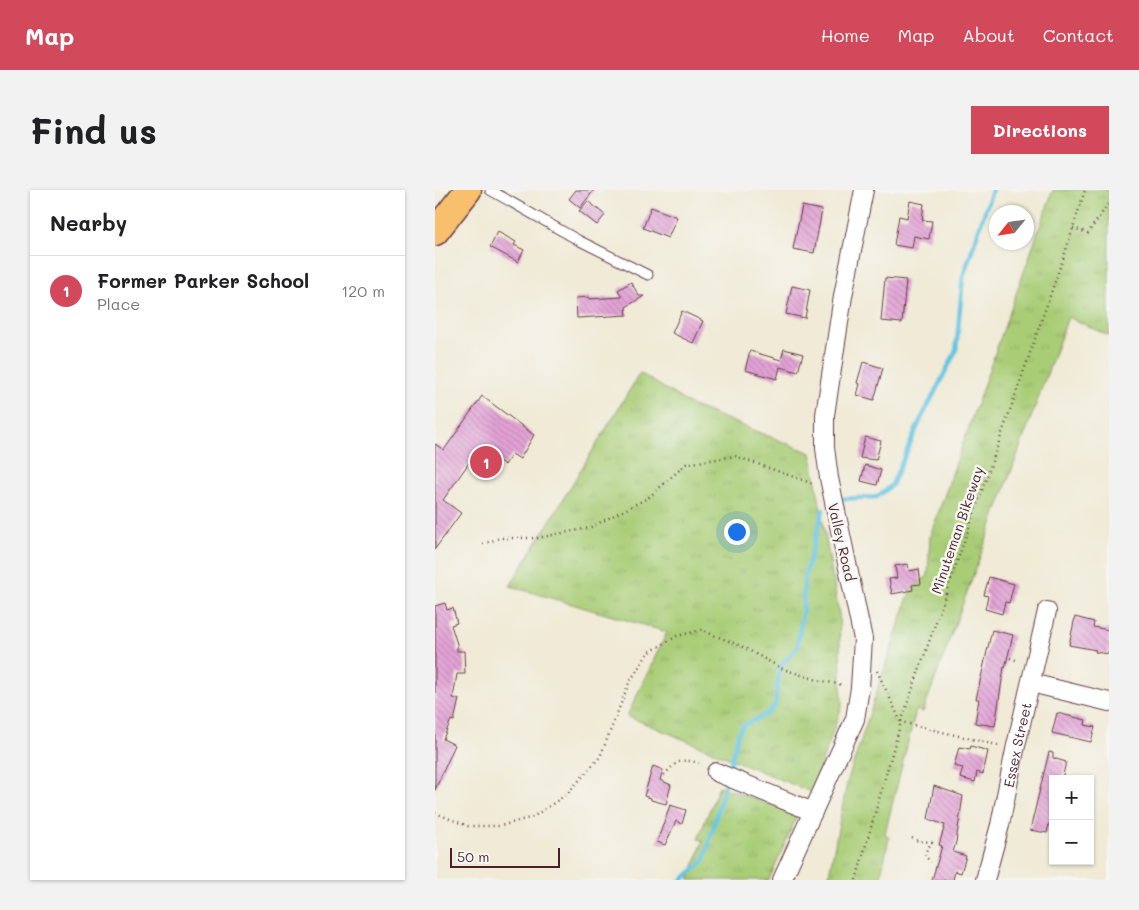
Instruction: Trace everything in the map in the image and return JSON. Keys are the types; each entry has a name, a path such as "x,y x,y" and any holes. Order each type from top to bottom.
{"main road":[{"path":"435,232 468,190"}],"street":[{"name":"Valley Road","path":"782,880 855,719 860,688 863,639 831,491 825,448 825,416 843,296 864,190"},
{"name":"Essex Street","path":"985,880 1000,825 1047,611"},
{"path":"1031,683 1109,702"},
{"path":"716,772 813,812"}],"lane":[{"path":"490,190 578,240 649,275"}],"path":[{"name":"Minuteman Bikeway","path":"856,880 901,722 1085,190"},
{"path":"1073,228 1089,233 1109,203"},
{"path":"483,544 500,538 537,538 589,528 648,498 687,464 735,456 831,491"},
{"path":"435,813 468,826 500,826 533,816 567,794 600,757 629,684 648,653 677,636 701,630 741,646 783,669 817,680 860,688"},
{"path":"863,639 901,722 1015,750"},
{"path":"664,775 680,761 686,760 699,763"},
{"path":"912,838 918,841 932,842 925,856 931,862"}],"green space":[{"path":"1053,190 1109,190 1109,336 1068,317 923,712 916,710 885,833 889,838 880,880 828,880 847,783 911,588 928,576 930,536 1032,250 1034,250 1034,243"},
{"path":"640,373 691,405 811,453 839,614 842,706 811,792 627,716 667,632 510,586"},
{"path":"719,786 798,814 769,880 689,880 703,841 698,839"}],"building":[{"path":"576,190 594,190 580,208 569,199"},
{"path":"588,201 605,215 597,225 579,211"},
{"path":"910,201 924,204 922,220 932,221 929,239 914,236 912,248 894,245 899,216 907,218"},
{"path":"802,206 822,210 814,253 793,249"},
{"path":"651,207 677,217 668,238 643,228"},
{"path":"498,232 516,242 514,245 524,250 518,262 490,247"},
{"path":"885,278 906,280 902,323 881,321"},
{"path":"631,282 639,296 644,296 626,307 627,315 577,318 576,298 622,297 618,290"},
{"path":"792,286 810,290 805,318 786,314"},
{"path":"682,311 703,321 693,343 672,333"},
{"path":"784,349 803,354 798,372 780,367 777,379 745,370 750,351 781,360"},
{"path":"863,362 883,368 874,400 857,395 860,384 857,383"},
{"path":"482,396 534,435 520,459 512,454 505,465 480,447 443,500 461,513 435,549 435,444 444,450"},
{"path":"865,437 881,441 876,460 860,458"},
{"path":"865,465 881,470 877,485 861,481"},
{"path":"908,564 909,571 919,569 921,584 912,585 913,590 892,594 889,579 897,578 895,566"},
{"path":"989,577 1014,584 1009,603 1005,602 1002,614 985,609 988,596 984,595"},
{"path":"445,603 447,610 453,608 457,623 451,625 457,644 457,651 464,651 465,674 457,674 453,698 459,699 454,721 451,720 443,739 455,745 435,790 435,606"},
{"path":"1075,617 1094,622 1093,627 1109,630 1109,654 1069,645"},
{"path":"992,630 1013,635 1004,667 995,726 975,723 979,699 976,699"},
{"path":"1057,713 1086,720 1085,725 1095,727 1091,742 1052,733"},
{"path":"971,746 988,751 983,774 977,772 975,782 960,778 963,768 954,766 959,747 970,749"},
{"path":"1049,752 1053,753 1053,758 1066,762 1063,775 1049,775 1049,824 1047,833 1030,830"},
{"path":"653,766 663,770 660,780 671,785 666,804 644,796"},
{"path":"934,786 963,796 953,852 966,856 961,873 955,871 953,880 932,880 942,846 939,845 945,825 928,819"},
{"path":"670,805 686,810 682,824 676,821 665,845 657,842"}],"waterway":[{"path":"842,499 877,497 892,485 920,421 956,351 963,277 992,190"},
{"path":"728,773 738,734 743,726 768,713 775,705 780,667 797,647 803,611 804,579 823,510"},
{"path":"682,880 704,861 726,780"}],"place":[{"name":"Former Parker School","path":"486,462"}]}
